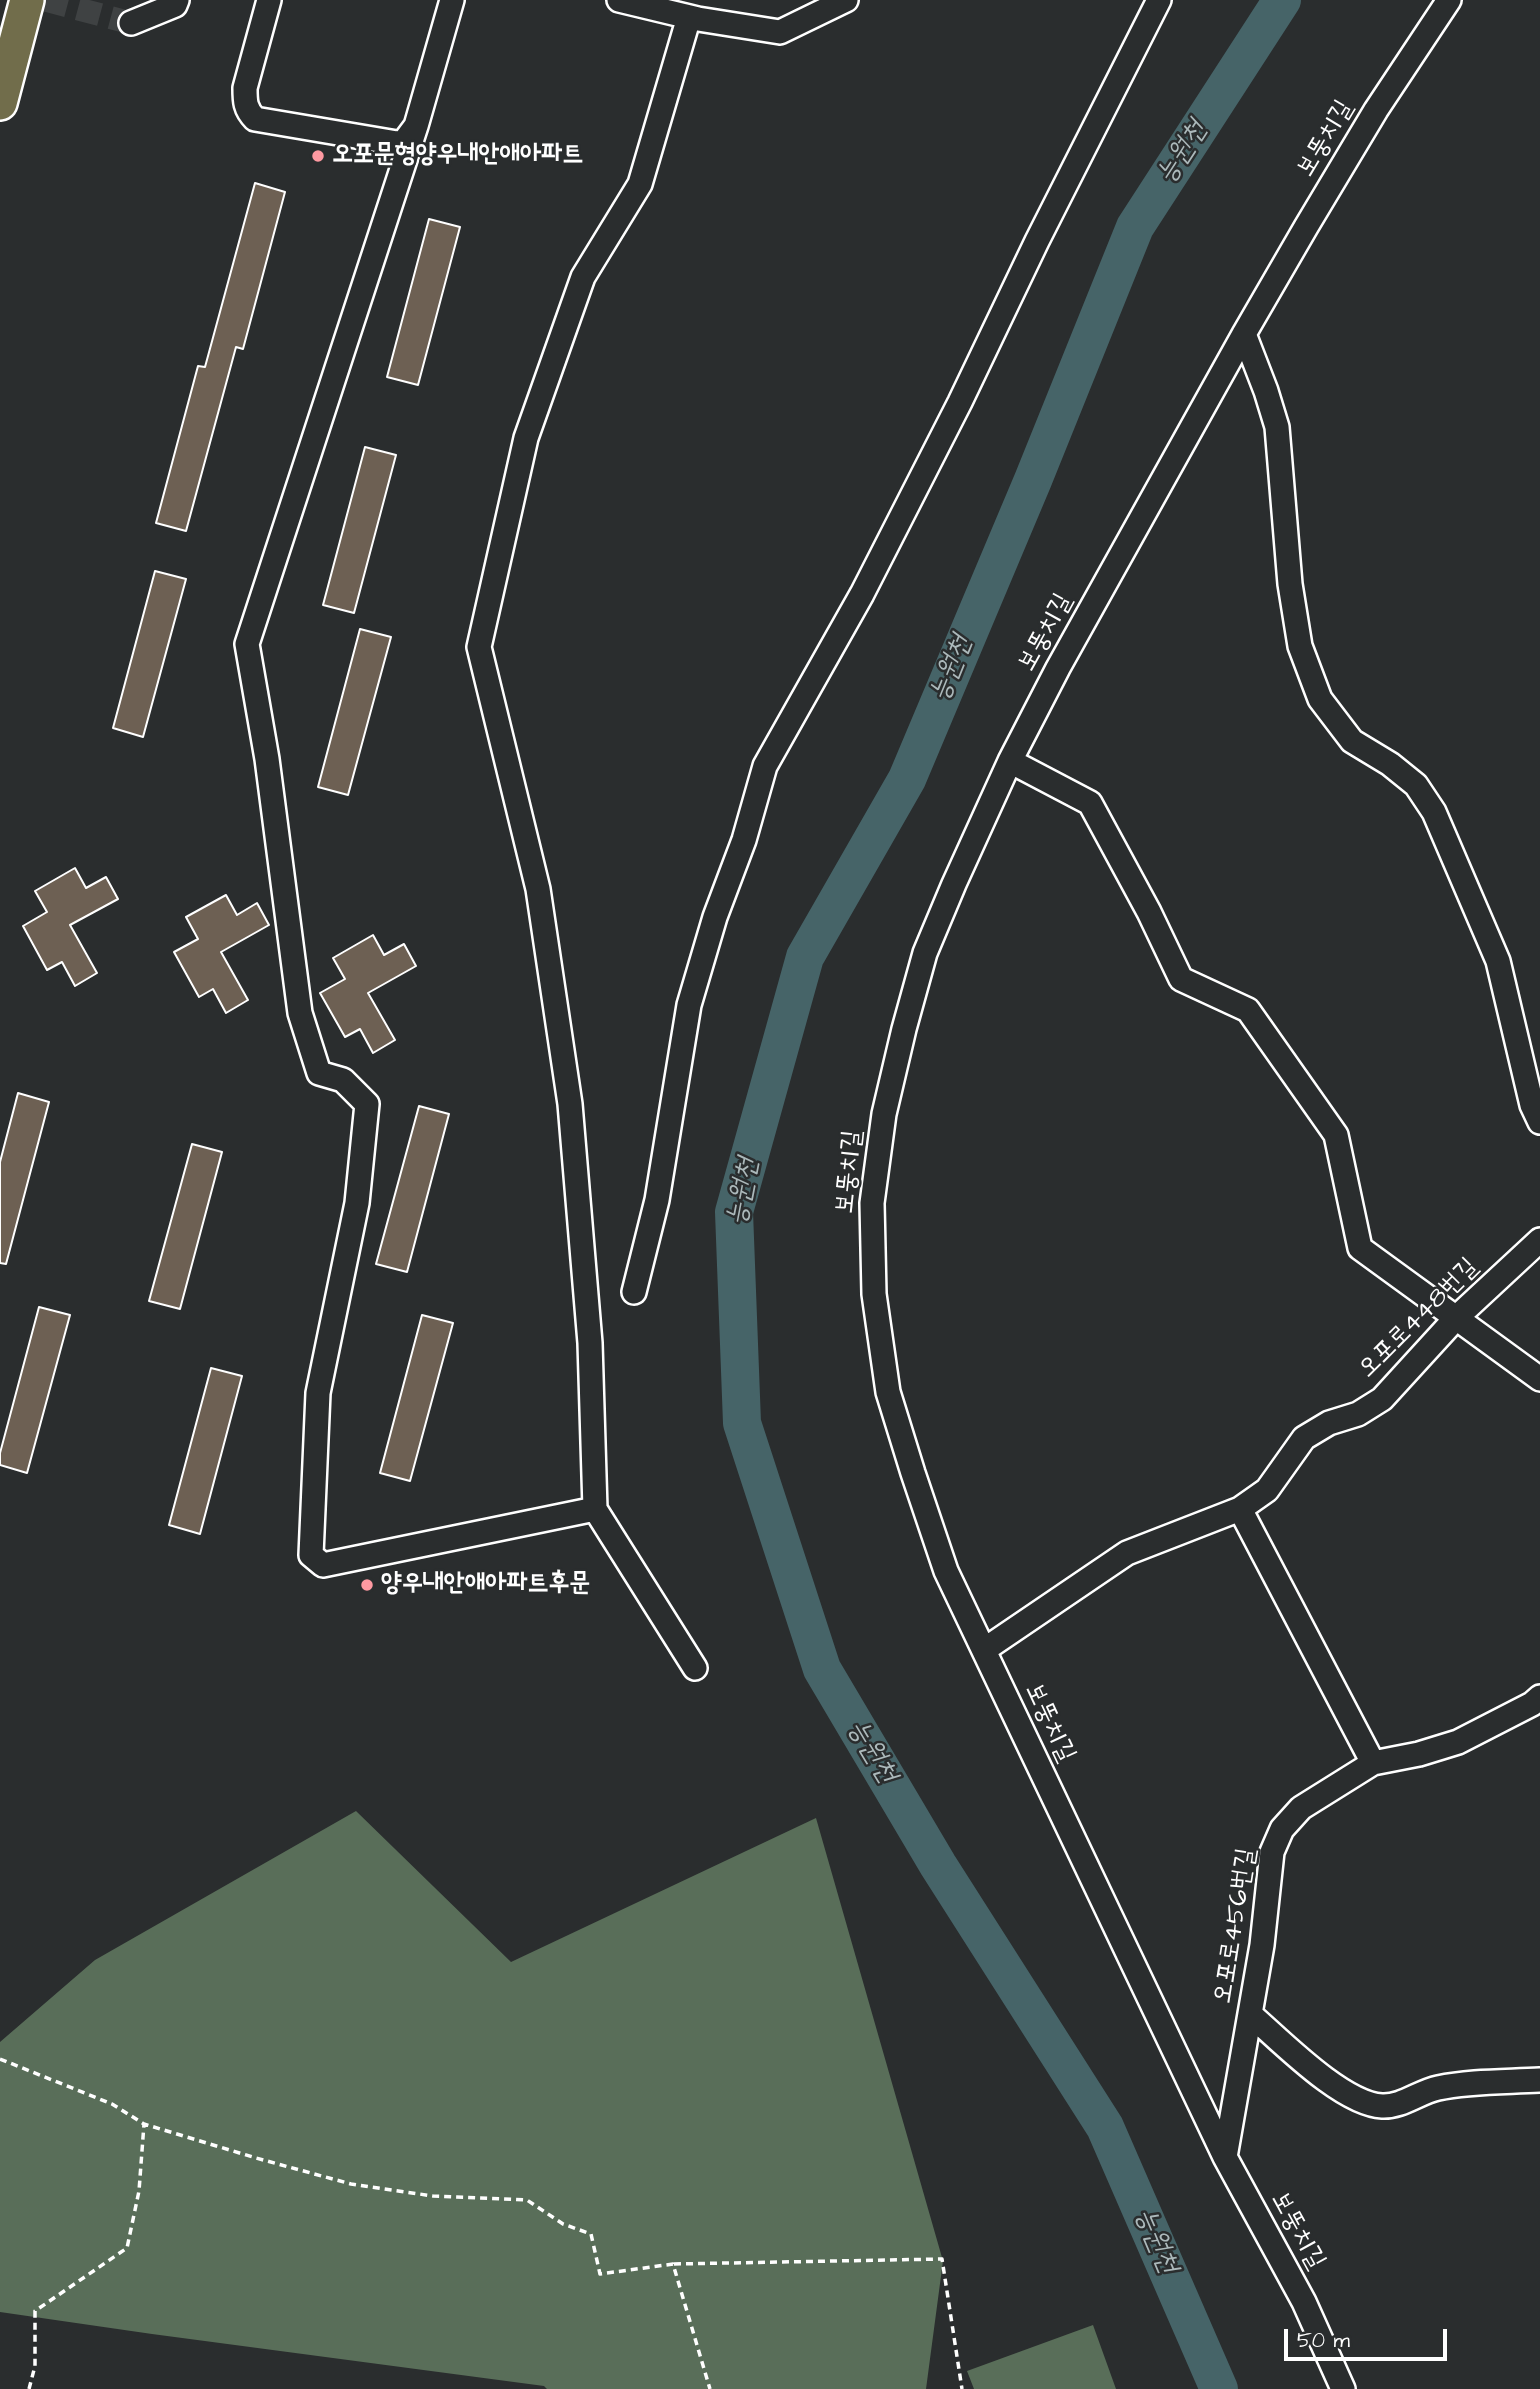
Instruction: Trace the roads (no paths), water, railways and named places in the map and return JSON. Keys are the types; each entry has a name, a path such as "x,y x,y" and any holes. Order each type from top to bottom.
{"highway":[{"path":"0,103 27,0"}],"street":[{"path":"131,23 174,5 177,0"},
{"path":"270,0 246,88 245,102 248,112 255,119 397,143 404,142 416,126"},
{"path":"452,0 416,126 247,644 267,759 300,1013 320,1073 343,1080 367,1104 357,1203 318,1393 311,1555 323,1566 595,1509"},
{"path":"619,0 689,17 780,32 846,0"},
{"path":"634,1292 657,1200 689,1005 715,917 744,840 765,766 884,551 1159,0"},
{"name":"보뚱치길","path":"1343,2389 1304,2302 1225,2157 946,1571 888,1392 874,1294 872,1203 884,1114 925,953 1010,761 1058,668 1244,334 1369,122 1449,0"},
{"path":"689,17 640,184 583,277 526,438 478,647 538,889 570,1104 590,1343 595,1509 695,1668"},
{"path":"1244,334 1277,427 1290,584 1300,646 1320,699 1352,741 1390,764 1416,785 1434,812 1497,961 1532,1105 1540,1122"},
{"path":"1010,761 1090,803 1149,912 1181,979 1248,1010 1336,1135 1360,1248 1540,1379"},
{"name":"오포로448번길","path":"984,1650 1127,1553 1240,1509 1267,1490 1304,1438 1329,1423 1358,1414 1382,1399 1455,1318 1540,1240"},
{"path":"1240,1509 1373,1763"},
{"name":"오포로456번길","path":"1225,2157 1262,1945 1272,1852 1282,1829 1301,1808 1373,1763 1419,1754 1458,1742 1532,1704 1540,1697"},
{"path":"1251,2015 1326,2081 1362,2101 1382,2106 1401,2103 1436,2088 1540,2080"}],"waterway":[{"name":"능원천","path":"1219,2389 1105,2127 938,1865 822,1669 742,1423 734,1212 805,957 907,779 1033,480 1135,227 1282,0"}],"tunnel":[{"path":"45,0 131,23"}],"place":[{"name":"오포문형양우내안애아파트","path":"318,156"},
{"name":"양우내안애아파트후문","path":"367,1585"}]}
